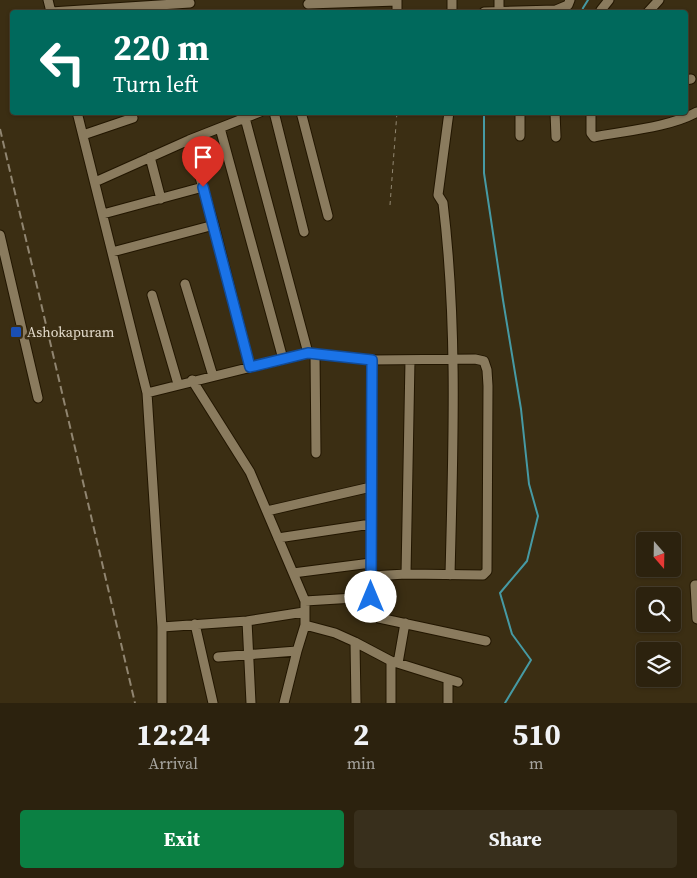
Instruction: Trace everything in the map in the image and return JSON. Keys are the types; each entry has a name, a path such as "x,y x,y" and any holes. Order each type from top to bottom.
{"street":[{"path":"537,0 537,10 556,10 568,5 570,0"},
{"path":"602,10 609,0"},
{"path":"650,10 659,0"},
{"path":"308,5 397,1"},
{"path":"82,10 190,3"},
{"path":"591,115 591,133 594,137 688,117 697,112"},
{"path":"78,115 147,393 162,627 162,703"},
{"path":"95,182 189,140 253,115"},
{"path":"275,115 304,232"},
{"path":"302,115 328,216"},
{"path":"449,115 438,196 443,202 450,259 454,395 450,575"},
{"path":"520,115 520,136"},
{"path":"555,115 556,137"},
{"path":"83,135 133,118"},
{"path":"246,118 312,353 316,453"},
{"path":"220,128 283,359"},
{"path":"189,140 214,224 250,367"},
{"path":"150,157 161,199"},
{"path":"103,214 203,187"},
{"path":"112,252 214,224"},
{"path":"0,235 38,398"},
{"path":"185,284 213,376"},
{"path":"152,295 178,384"},
{"path":"147,393 192,380 312,353 372,360 476,359 484,361 487,370 487,571 483,575 406,574 371,576"},
{"path":"372,360 371,597 376,616 486,641"},
{"path":"406,574 410,360"},
{"path":"192,380 250,472 305,601 306,625 297,651 284,703"},
{"path":"267,511 370,487"},
{"path":"278,538 371,524"},
{"path":"293,572 371,563"},
{"path":"697,585 695,585 697,619"},
{"path":"305,601 371,597"},
{"path":"162,627 247,621 304,612"},
{"path":"247,621 251,703"},
{"path":"390,703 394,662 405,623"},
{"path":"195,624 213,703"},
{"path":"306,625 335,632 394,662 458,682"},
{"path":"355,642 356,703"},
{"path":"218,658 297,651"},
{"path":"448,680 448,703"}],"path":[{"path":"390,205 397,115"}],"waterway":[{"path":"582,10 588,0"},
{"path":"484,115 484,173 521,409 529,484 538,516 527,561 500,593 512,634 531,660 505,703"}],"railway":[{"path":"0,129 135,703"}],"place":[{"name":"Ashokapuram","path":"16,332"}],"route":[{"path":"203,187 250,367 308,353 372,360 370,465 371,597"}]}
